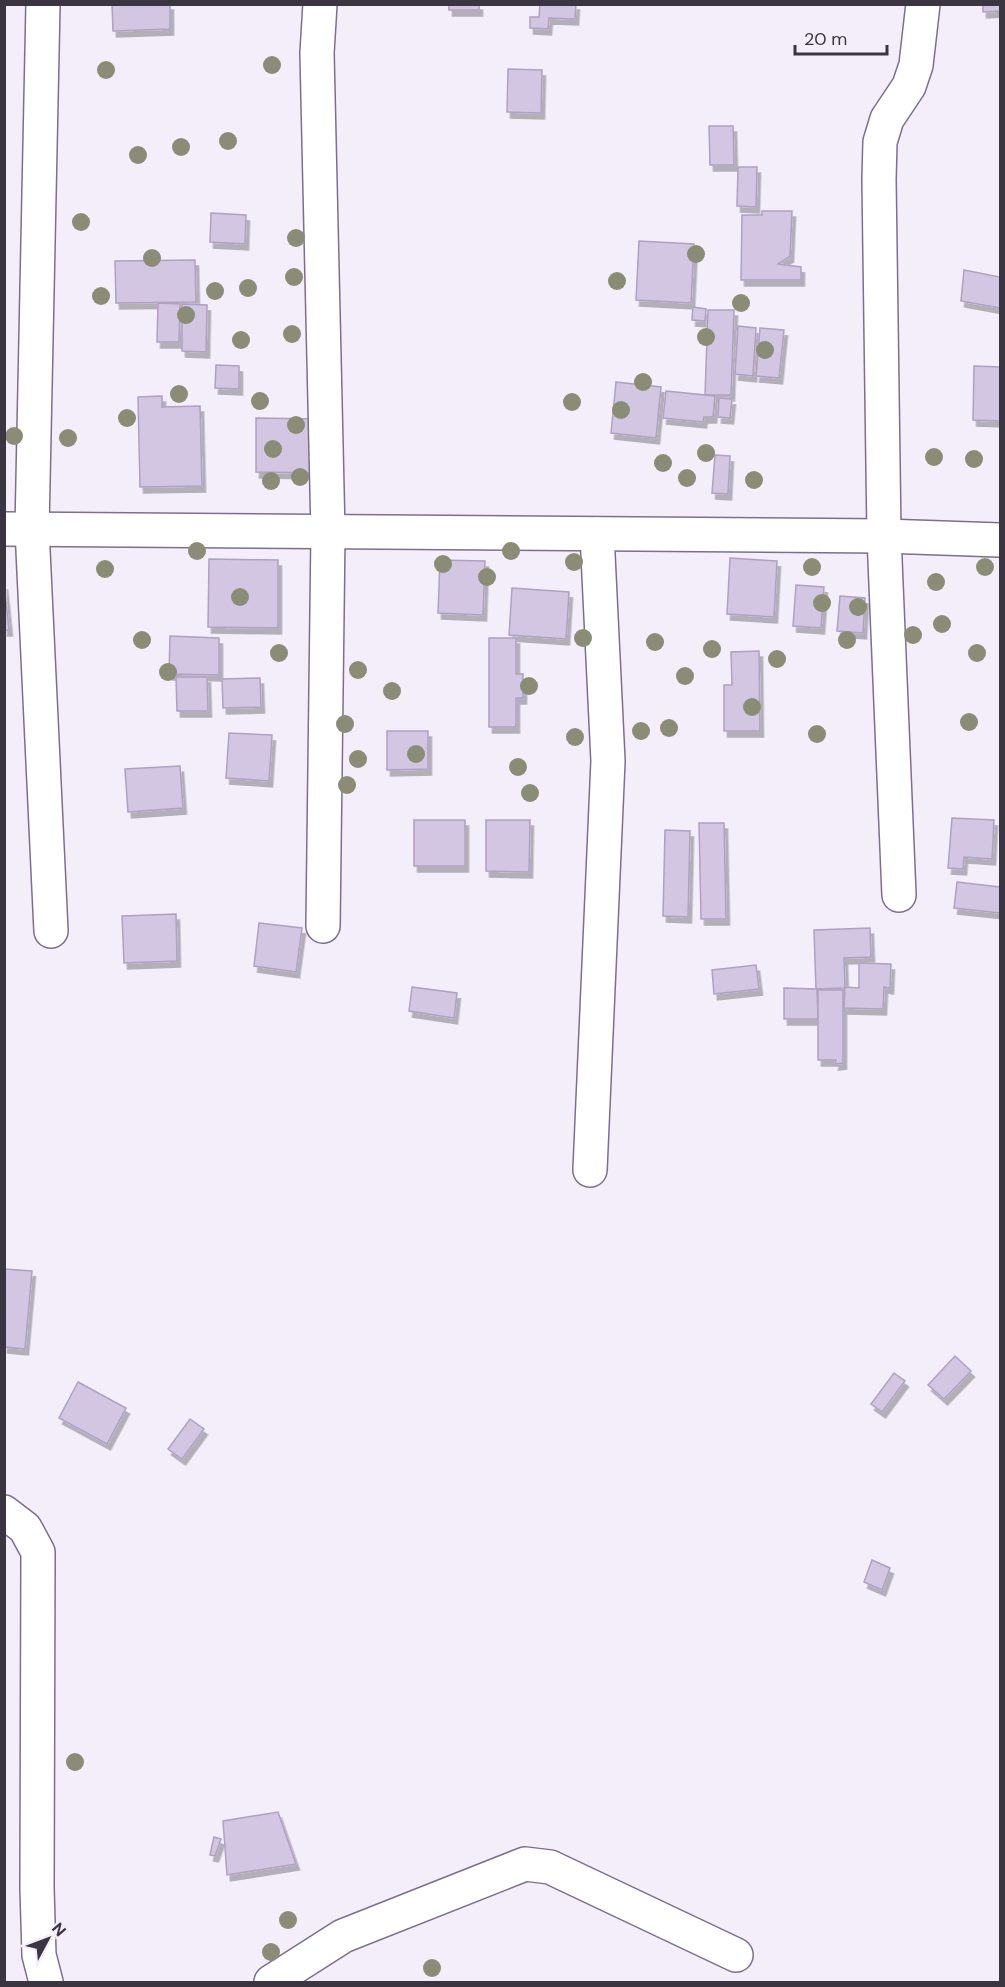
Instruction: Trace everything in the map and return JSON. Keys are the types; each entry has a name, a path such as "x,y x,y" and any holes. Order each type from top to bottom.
{"street":[{"path":"43,4 18,529 51,931"},
{"path":"320,4 318,52 328,533 323,926"},
{"path":"899,895 884,536 879,179 880,142 887,119 909,86 916,65 923,4"},
{"path":"18,529 884,536 1000,540"},
{"path":"590,1170 608,761 597,534"},
{"path":"4,1512 25,1528 38,1552 39,1955 46,1983"},
{"path":"271,1983 343,1936 525,1864 550,1867 736,1955"}],"building":[{"path":"112,4 170,4 170,29 113,31"},
{"path":"449,4 479,4 479,10 449,10"},
{"path":"540,4 576,4 575,19 549,18 548,29 530,28 530,17 539,17"},
{"path":"983,4 1000,4 1000,11 983,12"},
{"path":"508,69 542,70 541,113 507,112"},
{"path":"709,126 733,126 734,165 710,165"},
{"path":"738,167 757,167 756,207 737,206"},
{"path":"762,211 792,211 790,256 778,264 801,267 801,280 741,280 742,215 762,215"},
{"path":"211,213 246,215 245,244 210,242"},
{"path":"639,241 694,244 691,303 636,300"},
{"path":"195,260 196,302 116,303 115,261"},
{"path":"964,270 1000,277 1000,308 961,301"},
{"path":"158,303 180,304 179,342 157,342"},
{"path":"182,304 207,305 206,352 182,351"},
{"path":"693,307 706,309 705,321 692,320"},
{"path":"708,310 734,310 731,395 705,395"},
{"path":"738,326 756,328 753,376 735,374"},
{"path":"760,328 784,330 779,378 756,376"},
{"path":"216,365 239,366 239,389 215,388"},
{"path":"974,366 1000,367 1000,421 973,420"},
{"path":"616,382 661,387 656,438 611,433"},
{"path":"666,391 715,396 713,417 704,417 703,422 663,418"},
{"path":"162,396 162,407 200,406 202,486 140,487 138,397"},
{"path":"719,398 732,399 730,418 718,417"},
{"path":"256,418 320,419 320,473 256,472"},
{"path":"715,455 730,456 728,494 712,493"},
{"path":"730,558 777,561 774,617 727,614"},
{"path":"209,559 278,560 278,628 208,627"},
{"path":"440,560 485,561 483,615 438,613"},
{"path":"4,583 9,630 4,630"},
{"path":"796,585 824,587 821,628 793,626"},
{"path":"512,588 569,592 566,639 509,635"},
{"path":"840,596 865,598 863,633 837,631"},
{"path":"170,636 219,638 219,675 169,674"},
{"path":"489,638 516,638 516,674 523,674 523,698 516,698 516,727 489,727"},
{"path":"759,651 760,731 724,731 724,685 732,685 731,652"},
{"path":"176,677 207,677 208,711 177,711"},
{"path":"260,678 261,707 223,708 222,679"},
{"path":"387,731 428,731 428,769 387,770"},
{"path":"229,733 272,735 269,781 226,778"},
{"path":"180,766 183,808 128,812 125,769"},
{"path":"952,818 994,820 992,859 964,857 963,869 948,868"},
{"path":"414,820 465,820 465,866 414,866"},
{"path":"486,820 530,820 529,872 486,871"},
{"path":"699,823 724,823 726,919 701,919"},
{"path":"665,830 690,831 688,917 663,916"},
{"path":"957,882 1000,887 1000,913 954,908"},
{"path":"176,914 177,961 124,963 122,916"},
{"path":"259,923 302,928 296,972 254,966"},
{"path":"870,928 871,957 844,958 845,988 816,989 814,930"},
{"path":"859,963 891,964 890,988 884,987 883,1009 844,1008 845,987 859,988"},
{"path":"756,965 759,989 714,994 712,970"},
{"path":"412,987 457,993 454,1018 409,1011"},
{"path":"784,988 817,989 818,1019 784,1019"},
{"path":"818,990 843,990 843,1063 835,1064 836,1060 818,1060"},
{"path":"4,1269 32,1271 25,1349 4,1347"},
{"path":"955,1356 971,1371 944,1399 928,1385"},
{"path":"894,1373 905,1381 882,1412 871,1404"},
{"path":"78,1382 126,1408 107,1444 59,1418"},
{"path":"190,1419 204,1429 182,1459 168,1449"},
{"path":"872,1560 890,1568 882,1590 864,1582"},
{"path":"278,1812 296,1864 227,1875 223,1821"},
{"path":"214,1837 221,1839 215,1856 210,1855"}]}
